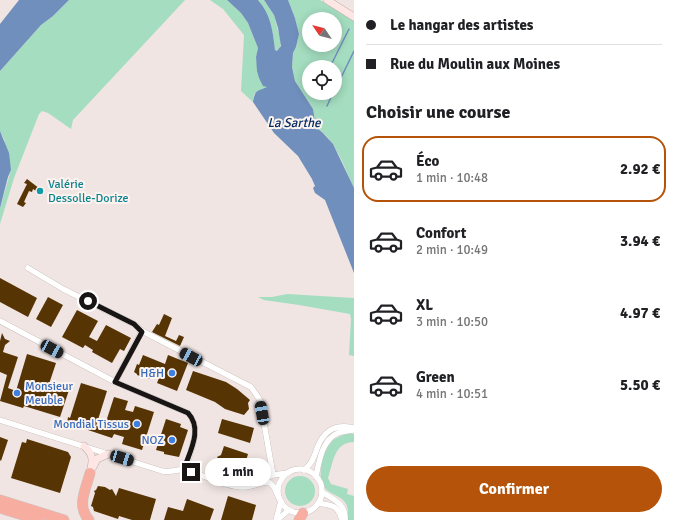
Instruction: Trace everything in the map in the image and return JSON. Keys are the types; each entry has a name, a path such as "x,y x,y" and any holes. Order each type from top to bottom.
{"highway":[{"path":"89,520 85,514 82,503 90,473"},
{"path":"0,500 64,520"},
{"path":"0,508 39,520"},
{"path":"0,511 20,520"}],"street":[{"path":"327,0 354,17"},
{"path":"28,268 63,288 134,324 142,332 251,387 260,400 273,475"},
{"path":"0,321 115,382 188,413 192,418 196,429 184,469"},
{"path":"115,382 142,332"},
{"path":"0,420 168,472 184,469 239,487 256,486 263,482 270,483 274,487 280,499 289,510 301,516 318,503 322,492 321,485 312,473 304,470 294,470 283,478 278,491 280,499 276,520"},
{"path":"304,470 312,462 320,441 330,431 342,426 354,429"},
{"path":"316,477 322,452 328,441 338,433 354,429"},
{"path":"84,446 92,457 90,473"},
{"path":"90,473 97,459 108,454"},
{"path":"249,487 258,481 273,475 288,473"},
{"path":"322,492 341,505 345,513 344,520"},
{"path":"318,503 335,506 344,520"},
{"path":"276,520 289,510"}],"green space":[{"path":"69,0 185,0 73,120 71,129 48,113 42,111 39,114 14,178 0,224 0,208 11,170 4,139 0,131 0,71 41,25 53,16"},
{"path":"210,0 227,0 241,13 248,23 258,48 256,57 259,78 267,87 254,94 253,102 241,91 244,35 223,9"},
{"path":"258,0 264,0 274,15 281,42 280,48 277,51 275,50 269,17"},
{"path":"288,0 320,0 340,12 302,12 302,52 342,52 342,13 354,20 354,188 334,146 323,132 316,127 313,109 307,100 342,100 342,60 302,60 302,92 295,81 292,67 293,53 299,34"},
{"path":"287,294 354,298 354,356 349,355 350,314 264,300 258,297 272,297"},
{"path":"349,433 354,434 354,442 347,443 338,449 335,454 328,478 331,484 348,489 347,494 354,496 354,520 347,520 347,505 344,501 326,489 321,480 322,463 329,445 336,438"},
{"path":"300,476 310,481 315,491 310,501 300,506 290,501 285,491 290,481"}],"water":[{"path":"19,0 69,0 53,16 41,25 0,71 0,24"},
{"name":"La Sarthe","path":"227,0 258,0 269,17 275,50 277,51 281,46 278,28 274,15 264,0 288,0 299,34 293,53 292,67 295,81 302,92 302,100 307,100 313,109 316,127 333,144 354,188 354,273 325,200 315,193 313,188 315,186 312,179 298,156 274,133 253,102 256,93 267,87 263,86 259,78 256,57 258,48 248,23 241,13"},
{"path":"0,131 9,153 11,170 0,208"}],"building":[{"path":"27,179 44,192 42,195 33,189 32,192 29,191 24,202 26,203 23,207 17,204 27,184 24,183"},
{"path":"0,278 37,298 28,317 0,302"},
{"path":"48,297 63,305 51,327 36,319"},
{"path":"77,310 98,321 89,337 97,341 106,325 131,338 124,351 120,349 112,363 92,352 93,350 85,345 83,348 62,337"},
{"path":"164,314 172,318 165,336 176,341 179,335 184,337 180,346 152,332 157,324 159,325"},
{"path":"2,333 5,339 10,341 5,345 3,352 18,357 8,388 16,391 27,354 56,363 49,384 69,390 60,417 24,406 23,408 0,401 7,375 0,372 0,341"},
{"path":"143,355 165,364 168,355 188,363 177,391 157,383 161,373 153,370 150,379 137,375 134,372"},
{"path":"193,371 226,382 237,389 250,400 248,403 249,409 244,415 225,409 215,402 186,390"},
{"path":"81,383 107,391 96,426 104,428 114,397 128,401 125,410 133,412 135,406 154,412 142,450 122,444 124,437 114,434 112,438 67,423"},
{"name":"NOZ","path":"166,419 181,424 180,427 188,430 179,457 164,454 164,452 156,450"},
{"path":"222,419 254,428 250,443 218,433"},
{"path":"0,437 8,440 1,461 0,460"},
{"path":"27,439 68,452 71,457 60,493 11,478 22,442 26,443"},
{"path":"224,446 248,454 241,478 216,470 219,461 217,457 221,455"},
{"path":"98,486 105,487 110,490 112,489 116,496 119,488 156,499 150,520 132,520 119,516 118,519 94,511 93,507 91,506 95,493 94,491"},
{"path":"228,496 256,505 252,520 221,520"},
{"path":"187,499 214,509 210,520 164,520 168,507 183,511"}],"waterway":[{"path":"334,60 349,29"},
{"path":"342,76 354,51"},
{"path":"327,106 330,100"}],"place":[{"name":"Valérie Dessolle-Dorize","path":"40,191"},
{"name":"H&H","path":"172,373"},
{"name":"Monsieur Meuble","path":"17,393"},
{"name":"Mondial Tissus","path":"137,424"},
{"name":"NOZ","path":"172,440"}],"route":[{"path":"88,301 134,324 142,332 115,382 188,413 192,418 196,429 184,469 191,472"}]}
